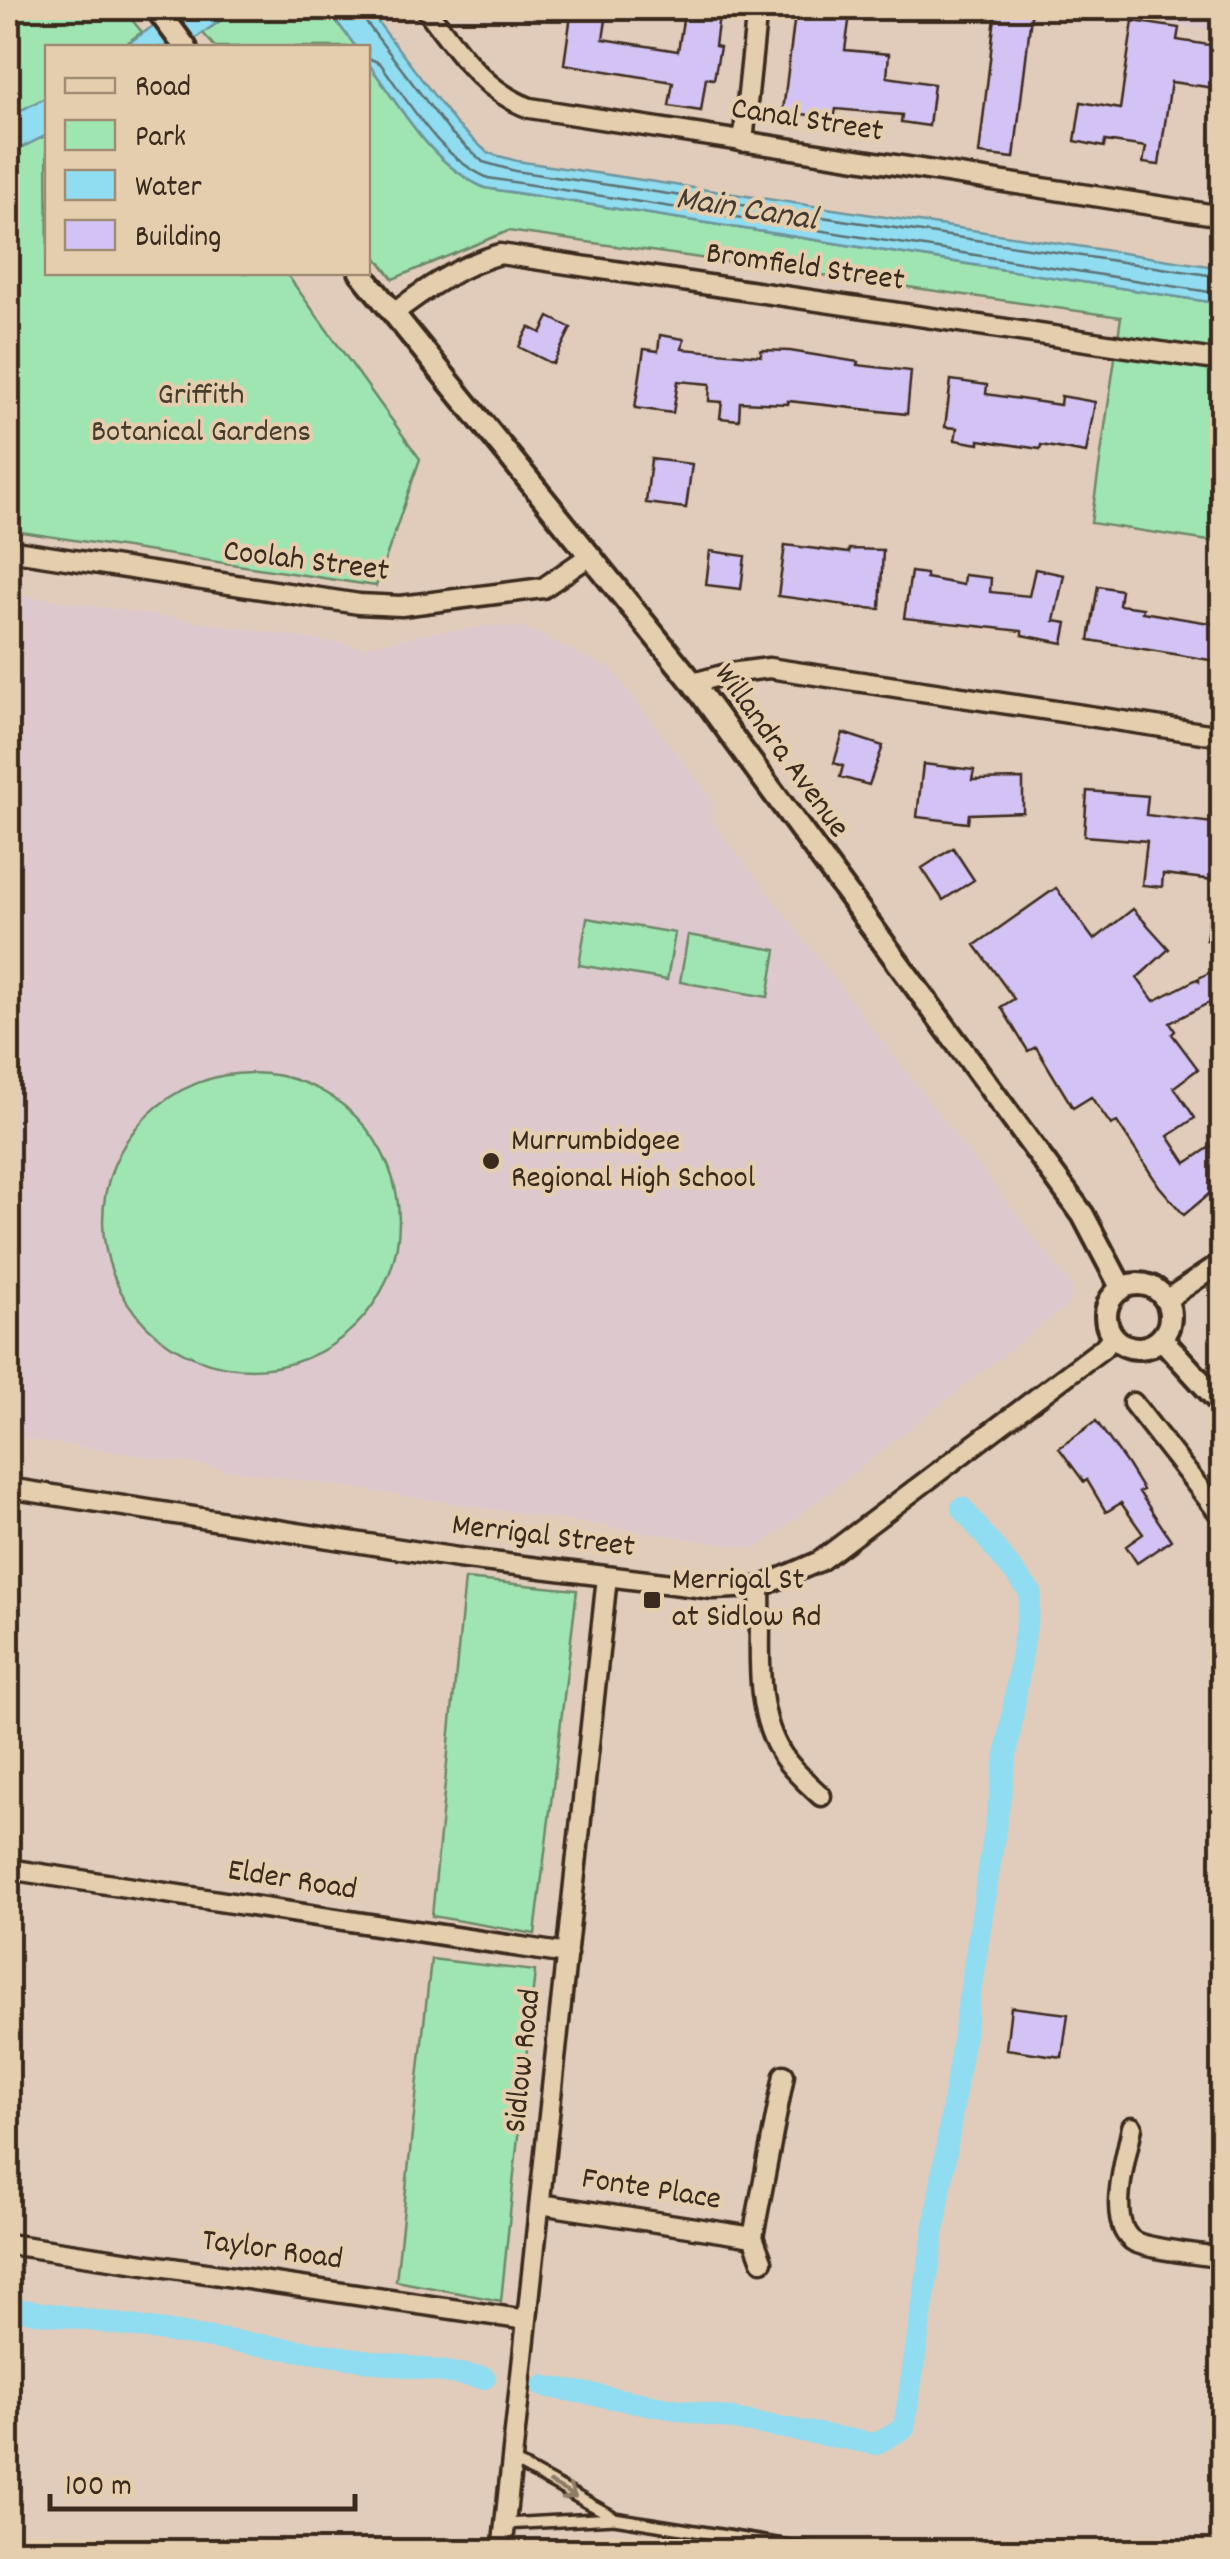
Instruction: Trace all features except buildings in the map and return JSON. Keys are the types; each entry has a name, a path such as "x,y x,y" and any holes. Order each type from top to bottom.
{"street":[{"path":"156,8 184,45"},
{"name":"Canal Street","path":"425,8 490,87 510,101 559,114 1222,216"},
{"path":"743,142 757,8"},
{"name":"Bromfield Street","path":"394,314 470,262 500,254 1222,360"},
{"name":"Willandra Avenue","path":"362,275 692,683 1083,1215 1122,1289"},
{"name":"Coolah Street","path":"8,550 359,604 401,606 542,588 588,556"},
{"path":"692,683 730,672 769,668 1222,736"},
{"path":"1166,1300 1222,1262"},
{"path":"1146,1286 1157,1290 1166,1300 1170,1320 1161,1338 1148,1347 1126,1346 1108,1327 1110,1301 1122,1289 1146,1286"},
{"name":"Merrigal Street","path":"8,1488 458,1558 713,1589 760,1587 820,1561 1114,1336"},
{"path":"1161,1338 1222,1405"},
{"path":"1132,1403 1222,1517"},
{"name":"Sidlow Road","path":"502,2552 607,1577"},
{"path":"760,1587 760,1676 768,1718 782,1755 821,1796"},
{"name":"Elder Road","path":"8,1868 566,1954"},
{"name":"Fonte Place","path":"762,2260 753,2237 784,2075"},
{"path":"1132,2127 1118,2205 1124,2231 1135,2242 1222,2258"},
{"name":"Fonte Place","path":"540,2204 753,2237"},
{"name":"Taylor Road","path":"8,2244 527,2320"}],"lane":[{"path":"512,2461 614,2518"},
{"path":"506,2524 614,2518 827,2552"}],"shaded area":[{"path":"1063,8 1222,8 1222,32"},
{"name":"Murrumbidgee Regional High School","path":"8,593 364,647 487,626 523,627 612,670 713,801 713,822 1072,1286 1071,1302 756,1549 8,1436"}],"green space":[{"path":"8,8 122,8 142,32 124,45 45,45 45,98 8,117"},
{"path":"238,8 321,8 354,45 213,45 203,33"},
{"path":"370,66 433,150 448,165 485,188 1222,304 1222,543 1091,523 1121,317 508,231 393,279 370,249"},
{"name":"Griffith Botanical Gardens","path":"45,136 45,275 287,275 420,459 376,586 8,530 8,154"},
{"path":"587,918 675,933 667,980 579,965"},
{"path":"688,935 776,950 768,997 680,982"},
{"path":"251,1073 308,1084 356,1116 388,1164 399,1221 388,1278 356,1326 308,1358 251,1369 194,1358 146,1326 114,1278 103,1221 114,1164 146,1116 194,1084"},
{"path":"465,1579 577,1590 535,1934 432,1916"},
{"path":"431,1959 535,1971 501,2301 396,2281"}],"water":[{"path":"180,8 238,8 186,45 125,45"},
{"name":"Main Canal","path":"321,8 367,8 456,124 488,153 517,161 1222,268 1222,304 485,188 466,178 433,150 370,66 370,45 354,45"},
{"path":"45,98 45,136 8,154 8,117"}],"waterway":[{"path":"543,2386 876,2444 904,2428 1031,1593 962,1508"},
{"path":"8,2308 485,2378"}],"place":[{"name":"Murrumbidgee Regional High School","path":"491,1161"},
{"name":"Merrigal St at Sidlow Rd","path":"652,1600"}]}
